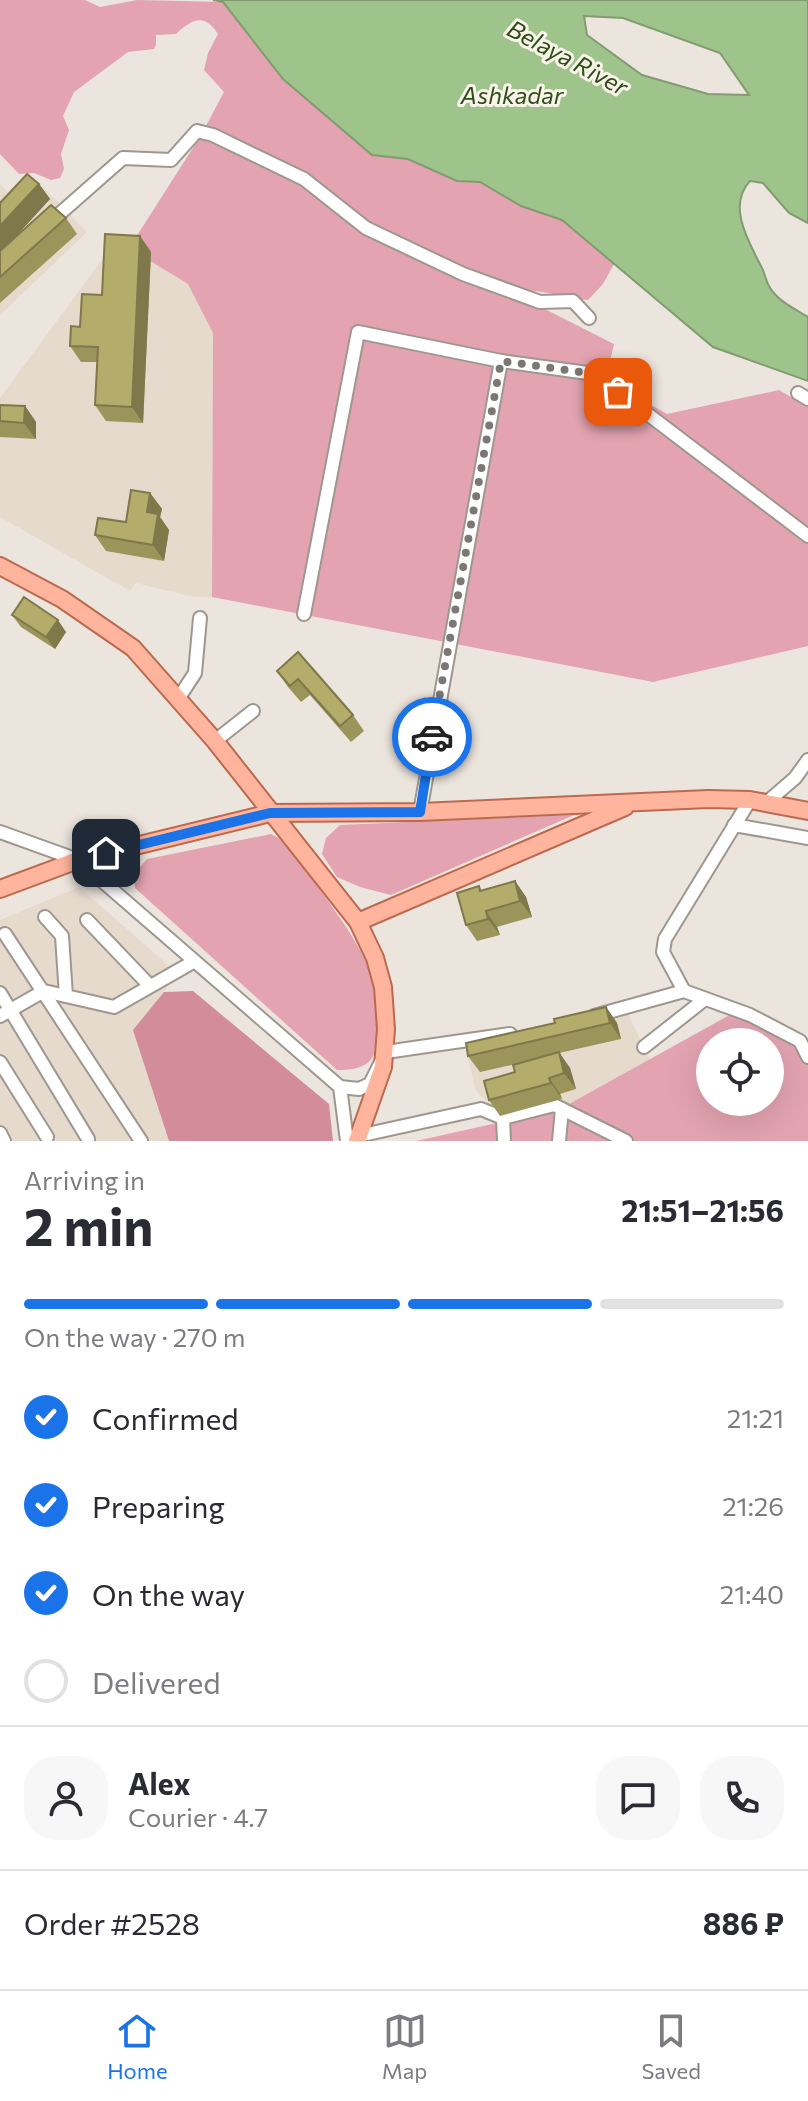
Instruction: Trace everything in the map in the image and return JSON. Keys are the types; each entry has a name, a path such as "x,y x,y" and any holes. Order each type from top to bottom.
{"main road":[{"path":"0,566 62,599 133,648 215,741 358,922 375,958 383,987 386,1052 354,1139"},
{"path":"0,889 78,860 270,813 420,812 708,799 758,802 808,811"},
{"path":"358,922 633,803"}],"street":[{"path":"34,237 123,158 171,160 197,131 213,135 304,179 366,228 463,274 540,302 573,301 589,318"},
{"path":"304,614 358,332 501,361 595,374 808,536"},
{"path":"420,812 501,361"},
{"path":"178,699 195,673 200,618"},
{"path":"215,741 253,711"},
{"path":"684,991 663,952 665,939 734,825 758,802 795,778 808,760"},
{"path":"734,825 808,838"},
{"path":"0,832 78,860 340,1087 359,1089 370,1084 386,1052 528,1032"},
{"path":"45,917 62,936 66,996"},
{"path":"87,920 150,986"},
{"path":"5,934 141,1141"},
{"path":"5,1012 44,991 114,1007 193,962"},
{"path":"586,1018 684,991 750,1015 800,1041 808,1057"},
{"path":"0,993 5,1012 88,1139"},
{"path":"644,1047 705,999"},
{"path":"0,1062 47,1137"},
{"path":"340,1087 354,1139 481,1109 503,1118 554,1105 626,1141"},
{"path":"559,1141 562,1109"},
{"path":"503,1118 504,1141"},
{"path":"0,1133 4,1141"}],"shaded area":[{"path":"0,0 85,0 100,7 137,0 223,2 283,79 372,155 408,159 457,181 480,182 521,206 562,220 614,264 603,284 588,300 533,291 515,294 614,344 606,379 667,414 779,390 808,407 808,646 653,682 212,597 213,333 188,284 129,248 200,137 224,92 204,70 208,53 218,34 208,23 197,20 176,34 156,35 154,49 128,52 74,92 63,116 69,130 61,154 64,169 60,178 51,180 34,173 19,174 0,154"},
{"path":"39,183 87,232 0,315 0,184 19,204"},
{"path":"113,245 129,248 189,284 213,333 212,597 194,597 136,583 130,591 0,517 0,398"},
{"path":"574,815 391,895 337,877 322,854 326,838 340,825"},
{"path":"271,834 284,841 347,929 368,966 376,995 378,1037 374,1054 361,1067 337,1070 135,888 134,874 147,859"},
{"path":"79,887 176,972 134,1030 169,1141 0,1141 0,920"},
{"path":"193,991 329,1104 333,1141 169,1141 133,1030 164,992"},
{"path":"744,1007 808,1039 808,1141 416,1141 560,1109 696,1034 696,1116 784,1116 784,1028 706,1028"},
{"path":"628,1014 650,1060 560,1109 507,1121 476,1091 467,1055"}],"water":[{"name":"Ashkadar","path":"213,0 808,0 808,223 789,213 763,183 750,181 743,191 740,213 742,225 772,291 808,317 808,381 713,347 562,220 521,206 480,182 457,181 408,159 372,155 283,79 223,2","holes":["584,16 623,18 720,53 749,95 708,94 642,75 587,35"]}],"building":[{"path":"27,174 39,184 0,226 0,203"},
{"path":"51,205 66,218 0,277 0,251"},
{"path":"105,234 140,236 132,407 95,405 98,347 70,346 71,326 80,327 82,294 102,295"},
{"path":"0,405 25,406 24,423 0,421"},
{"path":"131,490 150,493 147,512 158,514 153,545 95,535 98,518 126,522"},
{"path":"24,597 58,620 46,637 12,615"},
{"path":"298,652 353,715 340,726 298,679 290,686 277,671"},
{"path":"515,881 520,901 486,911 488,919 466,925 457,893 479,886 480,891"},
{"path":"606,1007 610,1023 468,1056 466,1043 555,1023 554,1019"},
{"path":"559,1052 564,1073 549,1078 551,1083 489,1100 484,1081 515,1072 513,1065"}],"way so far":[{"path":"432,737 501,361 595,374 618,392"}],"route":[{"path":"106,853 270,813 420,812 432,737"}],"water label":[{"name":"Belaya River","path":"568,57"}]}
